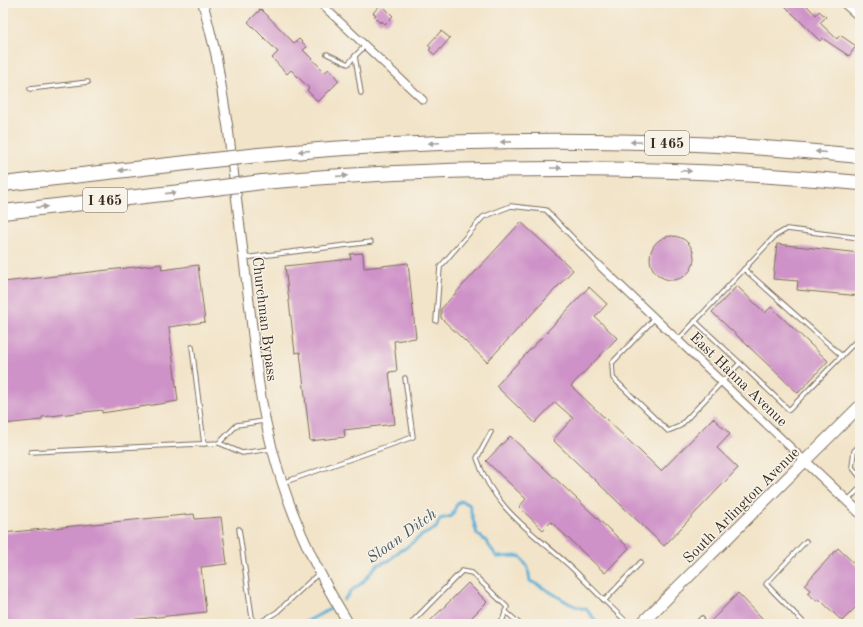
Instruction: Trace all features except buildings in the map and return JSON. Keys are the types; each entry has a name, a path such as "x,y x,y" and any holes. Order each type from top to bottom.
{"highway":[{"name":"I 465","path":"3,184 259,155 430,144 590,141 765,148 860,156"},
{"name":"I 465","path":"3,212 262,182 475,169 591,168 707,172 860,183"}],"main road":[{"name":"South Arlington Avenue","path":"648,622 860,406"}],"street":[{"name":"Churchman Bypass","path":"203,3 223,90 259,385 265,420 282,484 299,529 319,572 349,624"},
{"path":"320,3 423,100"},
{"path":"843,3 860,18"},
{"name":"East Hanna Avenue","path":"599,265 860,513"}],"lane":[{"path":"327,54 348,64 365,46"},
{"path":"355,56 361,93"},
{"path":"30,89 88,82"},
{"path":"436,321 440,267 483,217 511,206 546,210 599,265"},
{"path":"678,340 775,236 787,229 860,238"},
{"path":"243,258 371,242"},
{"path":"744,269 842,356"},
{"path":"655,318 612,363 613,378 668,431 680,426 740,363"},
{"path":"695,321 789,410 860,337"},
{"path":"192,346 204,444"},
{"path":"282,484 413,437 405,378"},
{"path":"219,443 237,425 265,420"},
{"path":"491,432 478,458 483,476 494,494 510,513 573,570 629,624"},
{"path":"31,452 219,443 242,454 272,449"},
{"path":"860,445 854,451 852,467 860,477"},
{"path":"847,501 860,488"},
{"path":"239,529 253,624"},
{"path":"806,540 766,584 806,624"},
{"path":"604,601 640,562"},
{"path":"414,624 413,621 462,571 472,573 506,607 503,619 498,624"},
{"path":"257,624 277,612 319,572"},
{"path":"505,611 520,624"},
{"path":"696,624 702,618"}],"waterway":[{"name":"Sloan Ditch","path":"344,600 351,591 363,582 377,565 390,560 399,551 436,528 440,519 452,516 460,501 469,504 477,534 485,540 497,557 520,556 528,568 530,581 565,601 586,609 597,622 601,624"},
{"name":"Sloan Ditch","path":"302,624 330,609"}]}
